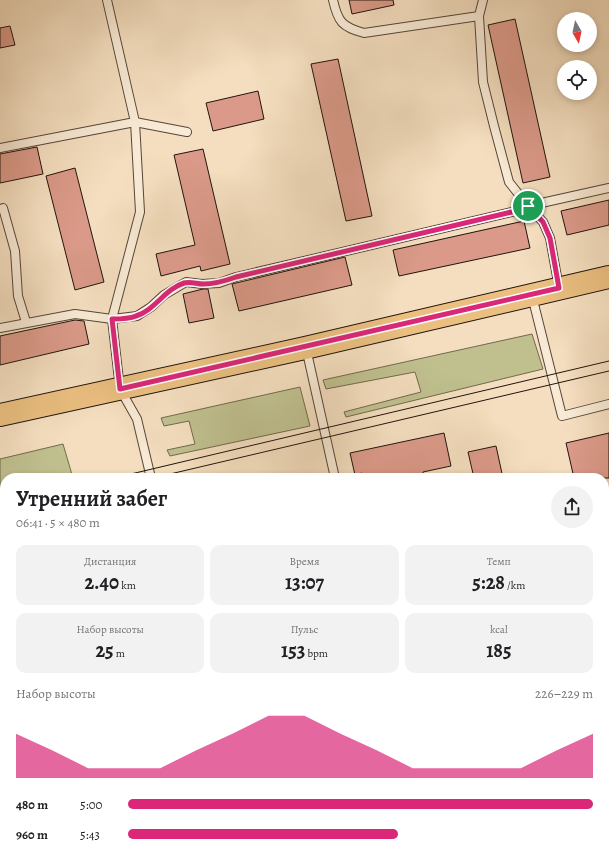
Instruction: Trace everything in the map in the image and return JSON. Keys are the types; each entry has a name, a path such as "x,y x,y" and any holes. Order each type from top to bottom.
{"main road":[{"path":"0,415 305,348 609,277"}],"lane":[{"path":"107,0 135,122 140,212 112,319 120,389 137,419 150,473"},
{"path":"333,0 337,16 349,29 364,33 479,16"},
{"path":"483,0 479,16 483,82 494,126 509,182 543,222 550,238 559,288"},
{"path":"0,148 135,122 187,132"},
{"path":"0,328 76,314 112,319 137,316 151,307 164,295 186,282 202,284 219,283 251,274 516,211 528,206 609,188"},
{"path":"3,208 15,251 18,296 26,322"},
{"path":"532,295 562,416 609,404"},
{"path":"305,348 334,473"}],"green space":[{"path":"532,334 543,369 346,417 344,412 421,392 415,372 326,389 323,380"},
{"path":"300,387 310,426 170,456 167,450 195,444 189,421 164,426 161,418"},
{"path":"63,444 72,473 0,473 0,459"}],"building":[{"path":"349,0 393,0 394,5 352,14"},
{"path":"515,19 550,177 523,183 488,25"},
{"path":"10,26 15,45 0,48 0,28"},
{"path":"338,59 372,216 346,221 311,64"},
{"path":"258,91 264,119 213,131 206,103"},
{"path":"37,147 43,174 0,183 0,154"},
{"path":"203,149 230,264 201,271 200,266 161,276 156,254 195,245 174,155"},
{"path":"75,168 104,282 75,290 46,176"},
{"path":"609,200 609,225 567,235 561,211"},
{"path":"524,221 530,248 399,276 393,250"},
{"path":"345,257 352,285 239,311 232,284"},
{"path":"208,289 214,318 189,323 183,294"},
{"path":"75,320 84,321 89,344 0,365 0,336"},
{"path":"444,433 451,466 423,473 355,473 350,453"},
{"path":"609,433 609,473 573,473 566,443"},
{"path":"496,446 502,473 473,473 468,452"}],"tram line":[{"path":"135,473 609,361"},
{"path":"174,473 609,371"}],"route":[{"path":"528,206 543,222 550,238 559,288 305,348 120,389 112,319 137,316 151,307 176,286 186,282 202,284 219,283 236,277 516,211 528,206"}]}
